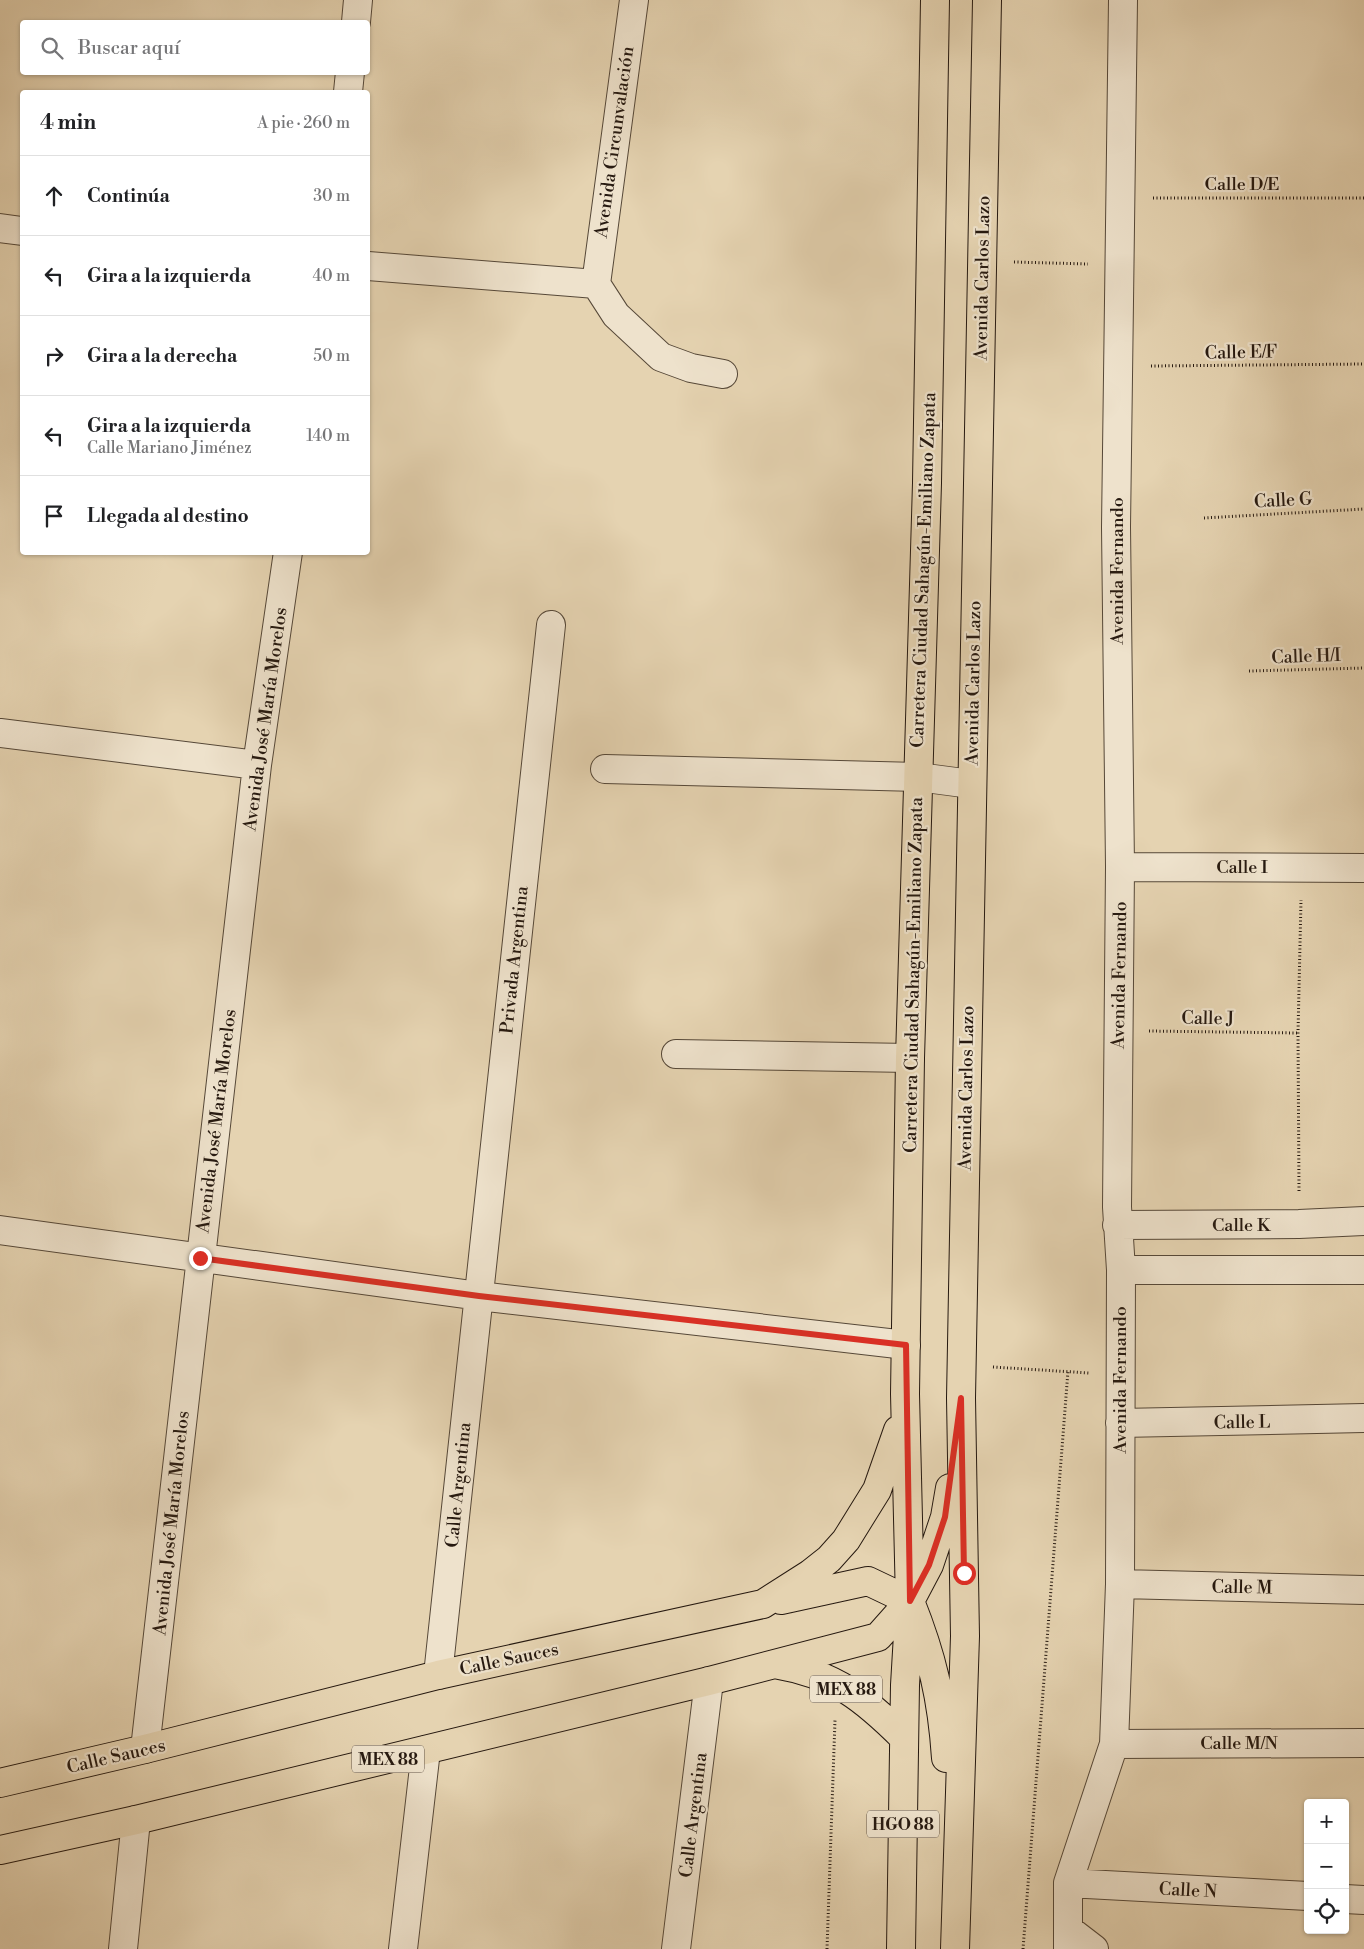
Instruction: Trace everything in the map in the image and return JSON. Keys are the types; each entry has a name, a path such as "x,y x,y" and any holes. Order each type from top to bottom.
{"main road":[{"name":"Carretera Ciudad Sahagún-Emiliano Zapata","path":"900,1949 904,1738 910,1601 906,1345 910,1058 927,474 935,0"},
{"name":"Avenida Carlos Lazo","path":"961,1398 971,784 988,0"},
{"name":"Calle Sauces","path":"0,1783 145,1750 438,1675 763,1604 810,1574 829,1559 846,1540 880,1482 898,1432 906,1394"},
{"path":"775,1664 878,1638 910,1601 929,1565 945,1517 961,1398"},
{"name":"HGO 88","path":"955,1949 965,1636 961,1398"},
{"path":"763,1604 868,1581 910,1601 928,1646 938,1683 944,1734 956,1909"},
{"name":"MEX 88","path":"0,1850 136,1820 775,1664 801,1669 836,1683 870,1705 904,1738"}],"street":[{"path":"356,20 358,0"},
{"name":"Avenida Circunvalación","path":"596,284 634,0"},
{"name":"Avenida Fernando","path":"1068,1883 1114,1744 1120,1584 1120,1270 1118,1225 1120,867 1116,527 1122,0"},
{"path":"348,90 350,75"},
{"path":"0,228 20,231"},
{"path":"370,266 596,284 616,316 661,358 691,368 723,374"},
{"name":"Avenida José María Morelos","path":"145,1750 257,765 288,555"},
{"name":"Privada Argentina","path":"479,1296 535,756 551,625"},
{"path":"0,733 257,765"},
{"path":"606,769 918,777 971,784"},
{"name":"Calle I","path":"1120,867 1364,868"},
{"path":"676,1054 910,1058"},
{"name":"Calle K","path":"1118,1225 1299,1224 1364,1221"},
{"path":"0,1230 479,1296 906,1345"},
{"path":"1120,1270 1364,1270"},
{"name":"Calle Argentina","path":"438,1675 479,1296"},
{"name":"Calle L","path":"1120,1423 1364,1418"},
{"name":"Calle M","path":"1120,1584 1364,1590"},
{"name":"Calle Argentina","path":"676,1949 710,1681"},
{"name":"Calle M/N","path":"1114,1744 1364,1743"},
{"path":"404,1949 426,1750"},
{"path":"123,1949 136,1820"},
{"path":"1068,1883 1068,1939 1094,1949"},
{"name":"Calle N","path":"1068,1883 1304,1896"},
{"path":"1349,1899 1364,1900"}],"path":[{"name":"Calle D/E","path":"1120,198 1364,198"},
{"path":"1045,263 1075,264"},
{"name":"Calle E/F","path":"1118,366 1364,364"},
{"name":"Calle G","path":"1204,518 1364,509"},
{"name":"Calle H/I","path":"1248,671 1364,668"},
{"path":"1299,1224 1298,1034 1302,867"},
{"name":"Calle J","path":"1119,1031 1298,1034"},
{"path":"995,1367 1056,1371"},
{"path":"1023,1949 1068,1372"},
{"path":"827,1949 836,1683"}],"route":[{"path":"200,1258 479,1296 906,1345 908,1570 910,1601 929,1565 945,1517 954,1462 961,1398 964,1573"}]}
